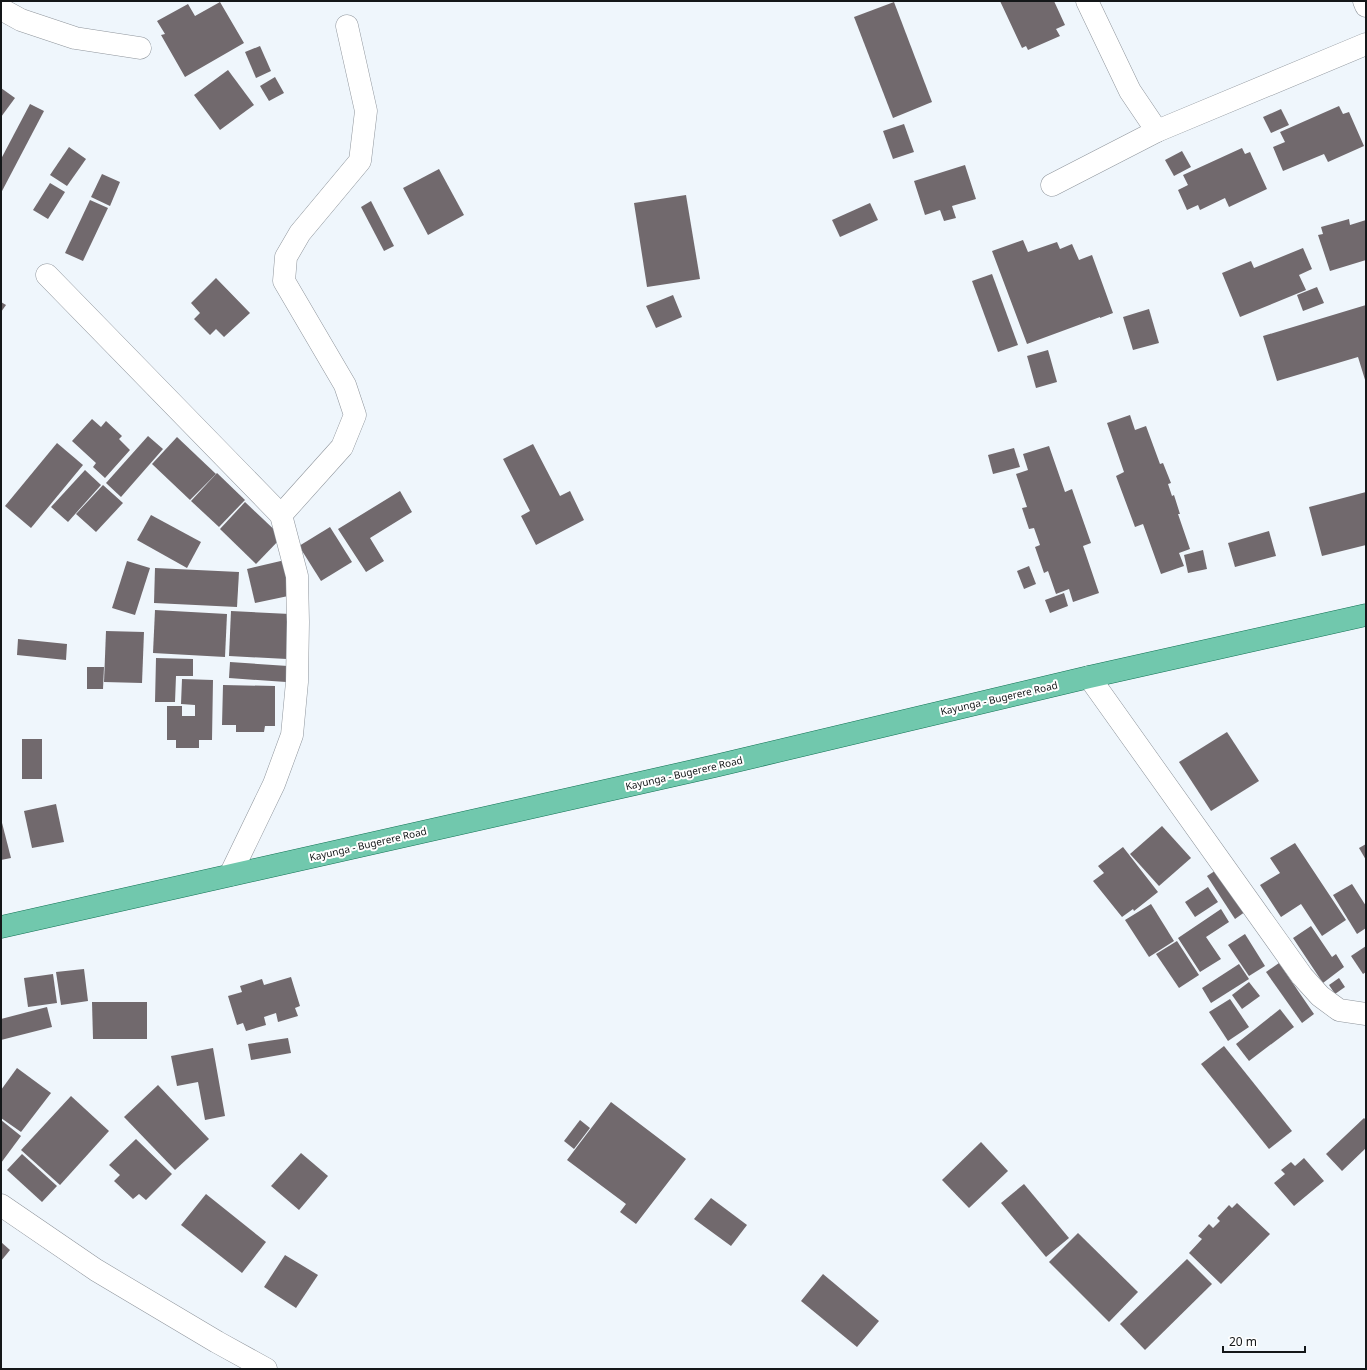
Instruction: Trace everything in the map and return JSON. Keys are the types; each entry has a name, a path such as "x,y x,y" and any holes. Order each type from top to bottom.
{"main road":[{"name":"Kayunga - Bugerere Road","path":"1,927 715,766 1090,676 1366,615"}],"street":[{"path":"1087,1 1130,91 1157,131"},
{"path":"1364,1 1366,6"},
{"path":"1,8 21,20 75,38 140,48"},
{"path":"281,515 342,447 355,415 345,385 284,281 286,257 300,233 360,162 366,111 347,26"},
{"path":"1052,185 1157,131 1366,44"},
{"path":"47,275 281,515 297,576 297,682 292,735 274,784 230,875"},
{"path":"1090,676 1302,976 1320,996 1339,1010 1366,1014"},
{"path":"1,1205 96,1270 217,1342 266,1369"}],"building":[{"path":"1000,1 1054,1 1065,25 1056,29 1060,36 1028,50 1026,46 1022,48"},
{"path":"220,2 244,43 185,77 161,35 165,34 157,21 188,4 195,16"},
{"path":"894,2 932,102 893,118 854,17"},
{"path":"260,46 271,71 256,78 245,52"},
{"path":"228,70 254,105 220,130 194,95"},
{"path":"275,77 284,93 269,101 260,86"},
{"path":"1,88 15,98 1,117"},
{"path":"30,104 44,111 1,193 1,159"},
{"path":"1339,106 1343,114 1349,112 1364,146 1328,162 1324,154 1283,171 1273,147 1285,142 1280,132"},
{"path":"1281,109 1289,125 1271,133 1263,117"},
{"path":"904,124 914,152 893,159 883,131"},
{"path":"69,147 86,159 67,186 50,175"},
{"path":"1242,148 1245,154 1250,152 1267,189 1229,207 1225,198 1200,210 1198,205 1187,210 1178,190 1188,185 1183,175"},
{"path":"1182,151 1191,167 1174,176 1165,160"},
{"path":"965,165 976,199 952,206 956,218 944,221 940,210 925,215 914,181"},
{"path":"439,169 464,215 428,235 403,188"},
{"path":"102,174 120,182 110,206 91,197"},
{"path":"50,183 65,192 48,219 33,210"},
{"path":"686,195 700,279 647,287 634,203"},
{"path":"90,200 108,208 83,261 65,253"},
{"path":"371,201 394,246 384,251 361,207"},
{"path":"870,203 878,220 840,237 832,220"},
{"path":"1349,219 1350,225 1366,220 1366,260 1330,271 1318,235 1323,234 1321,227"},
{"path":"1023,240 1028,252 1057,242 1060,249 1072,244 1079,260 1092,255 1113,313 1027,344 992,251"},
{"path":"1303,248 1312,269 1299,275 1306,290 1240,317 1222,273 1251,261 1254,268"},
{"path":"992,274 1018,345 998,352 972,281"},
{"path":"216,278 250,313 224,337 216,329 210,335 194,319 200,313 191,303"},
{"path":"1317,287 1324,303 1303,311 1297,295"},
{"path":"673,295 682,317 656,328 646,306"},
{"path":"1,302 6,305 1,312"},
{"path":"1366,305 1366,383 1358,357 1277,381 1263,336"},
{"path":"1149,309 1159,343 1133,350 1123,317"},
{"path":"1048,350 1057,382 1036,388 1027,356"},
{"path":"1130,415 1135,430 1146,426 1160,464 1163,463 1171,483 1168,484 1172,496 1174,495 1180,514 1178,514 1190,549 1179,553 1184,566 1161,574 1143,524 1135,527 1116,476 1124,472 1107,423"},
{"path":"92,419 101,427 106,421 122,436 119,439 130,450 105,478 93,467 96,463 72,441"},
{"path":"148,436 163,449 121,497 106,483"},
{"path":"177,437 216,474 190,500 152,464"},
{"path":"57,443 83,465 31,528 5,506"},
{"path":"533,444 560,496 570,491 584,520 536,545 521,516 530,511 503,459"},
{"path":"1049,446 1065,492 1072,489 1091,543 1083,546 1099,593 1073,602 1069,589 1056,594 1048,571 1044,573 1035,547 1040,545 1034,528 1029,529 1022,508 1027,507 1016,474 1028,470 1023,454"},
{"path":"1014,448 1020,467 993,474 988,455"},
{"path":"85,470 101,485 68,522 51,507"},
{"path":"217,473 245,500 219,527 191,501"},
{"path":"103,485 123,503 96,532 76,514"},
{"path":"400,491 412,512 370,538 384,561 366,572 338,529"},
{"path":"1366,492 1366,545 1322,556 1309,507"},
{"path":"245,502 282,537 256,564 220,529"},
{"path":"151,515 201,542 187,568 137,540"},
{"path":"330,527 352,562 321,581 299,546"},
{"path":"1269,531 1276,556 1235,567 1228,543"},
{"path":"1203,550 1207,569 1188,573 1184,555"},
{"path":"285,560 293,595 255,603 247,569"},
{"path":"127,561 150,568 135,615 112,608"},
{"path":"1029,566 1036,584 1024,589 1017,571"},
{"path":"155,568 239,572 237,607 154,603"},
{"path":"1064,593 1068,606 1050,613 1045,600"},
{"path":"155,610 227,614 225,657 153,653"},
{"path":"231,611 290,614 287,659 229,656"},
{"path":"106,631 144,632 142,683 104,682"},
{"path":"18,639 67,644 66,660 17,655"},
{"path":"156,658 193,659 193,676 176,676 175,702 155,702"},
{"path":"230,662 288,666 286,682 229,678"},
{"path":"87,667 104,667 103,689 87,689"},
{"path":"182,679 213,680 212,740 199,740 199,748 176,748 176,740 167,740 167,706 182,706 182,716 195,716 195,705 181,704"},
{"path":"223,685 275,686 275,726 265,726 264,732 236,732 236,725 222,725"},
{"path":"1227,732 1259,781 1211,811 1179,762"},
{"path":"22,739 42,739 42,779 22,779"},
{"path":"56,804 64,842 32,848 24,811"},
{"path":"1,819 11,858 1,860"},
{"path":"1162,826 1191,858 1159,886 1130,854"},
{"path":"1295,843 1346,920 1322,936 1301,904 1281,917 1260,885 1280,873 1270,858"},
{"path":"1366,844 1366,860 1359,848"},
{"path":"1123,847 1158,892 1134,911 1133,909 1122,917 1093,881 1104,873 1098,866"},
{"path":"1221,867 1249,909 1235,919 1207,876"},
{"path":"1352,884 1366,906 1366,928 1357,934 1333,895"},
{"path":"1208,887 1218,902 1195,917 1185,902"},
{"path":"1151,904 1174,941 1149,957 1125,920"},
{"path":"1221,909 1229,922 1206,937 1221,959 1200,972 1178,938"},
{"path":"1311,926 1332,957 1336,954 1344,967 1323,983 1293,938"},
{"path":"1245,934 1265,966 1249,976 1228,945"},
{"path":"1177,941 1199,975 1179,988 1156,954"},
{"path":"1366,946 1366,972 1363,974 1351,956"},
{"path":"1279,963 1314,1014 1302,1023 1266,972"},
{"path":"1239,964 1249,979 1211,1003 1202,988"},
{"path":"84,969 88,1001 61,1005 56,972"},
{"path":"53,974 57,1003 28,1007 24,978"},
{"path":"291,977 300,1006 295,1008 298,1016 278,1022 276,1013 264,1017 266,1025 246,1031 243,1023 237,1025 228,996 242,992 240,986 262,979 264,985"},
{"path":"1339,978 1345,987 1335,994 1329,985"},
{"path":"1249,982 1260,996 1242,1009 1232,995"},
{"path":"1230,999 1249,1027 1228,1041 1209,1012"},
{"path":"92,1002 147,1002 147,1039 93,1039"},
{"path":"47,1007 52,1027 1,1040 1,1019"},
{"path":"1280,1009 1294,1027 1249,1061 1236,1044"},
{"path":"288,1038 291,1053 251,1060 248,1044"},
{"path":"1224,1046 1292,1131 1269,1149 1201,1064"},
{"path":"213,1048 225,1116 205,1120 198,1082 177,1086 171,1056"},
{"path":"17,1068 51,1093 21,1132 1,1118 1,1090"},
{"path":"158,1085 209,1139 175,1170 124,1117"},
{"path":"71,1096 109,1131 60,1185 21,1150"},
{"path":"611,1102 686,1159 636,1224 620,1212 626,1204 567,1160"},
{"path":"1364,1118 1366,1120 1366,1148 1342,1171 1326,1154"},
{"path":"1,1120 21,1136 1,1163"},
{"path":"580,1120 590,1128 574,1149 564,1141"},
{"path":"136,1139 172,1174 146,1200 139,1194 133,1199 114,1181 120,1175 109,1165"},
{"path":"981,1142 1008,1171 969,1208 942,1180"},
{"path":"301,1153 328,1176 299,1210 271,1186"},
{"path":"22,1154 57,1186 42,1202 7,1170"},
{"path":"1304,1158 1324,1181 1294,1206 1274,1183 1285,1174 1281,1170 1291,1162 1295,1166"},
{"path":"1024,1184 1069,1238 1046,1257 1001,1203"},
{"path":"206,1194 266,1242 242,1273 181,1225"},
{"path":"711,1198 747,1225 731,1246 694,1219"},
{"path":"1237,1203 1270,1234 1221,1284 1189,1253 1202,1239 1198,1236 1209,1224 1213,1228 1220,1221 1217,1218 1229,1205 1232,1208"},
{"path":"1078,1233 1138,1292 1109,1322 1049,1262"},
{"path":"1,1242 10,1250 1,1261"},
{"path":"285,1255 318,1275 296,1308 264,1287"},
{"path":"1187,1259 1212,1284 1145,1350 1120,1324"},
{"path":"823,1274 879,1321 857,1347 801,1301"}]}
